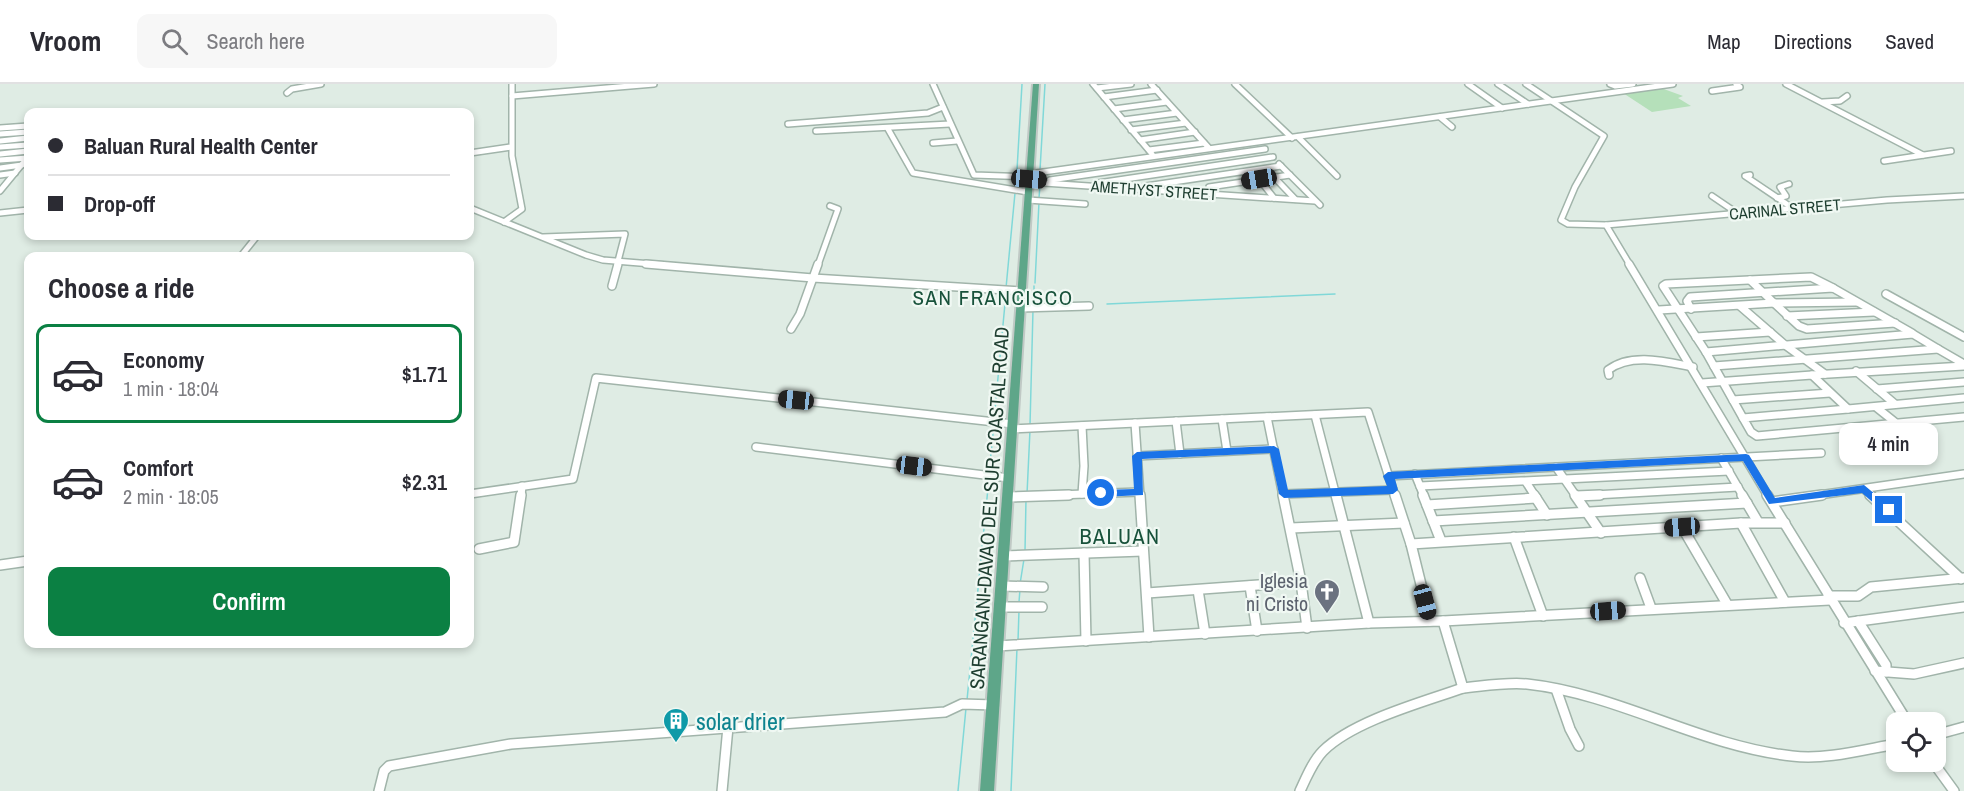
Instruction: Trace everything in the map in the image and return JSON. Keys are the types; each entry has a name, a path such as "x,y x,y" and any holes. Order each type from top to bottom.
{"main road":[{"name":"SARANGANI-DAVAO DEL SUR COASTAL ROAD","path":"987,791 1035,84"}],"street":[{"path":"286,93 292,89 321,84"},
{"path":"504,222 522,209 511,147 512,84"},
{"path":"512,96 654,84"},
{"path":"933,84 974,175 1029,184 1085,204"},
{"path":"1095,86 1131,84"},
{"path":"1095,86 1150,152 1206,145 1151,84"},
{"path":"1236,85 1248,84"},
{"path":"1468,84 1502,108"},
{"path":"1498,84 1528,104"},
{"path":"1526,84 1552,101"},
{"path":"1610,84 1615,86 1633,84"},
{"path":"888,129 913,173 1029,184 1295,138 1673,84"},
{"path":"1712,91 1740,87 1736,84"},
{"path":"1786,84 1923,155"},
{"path":"1236,85 1337,176"},
{"path":"1104,97 1157,90"},
{"path":"1821,102 1836,101 1847,96"},
{"name":"CARINAL STREET","path":"1552,101 1604,136 1560,219 1568,224 1606,225 1964,196"},
{"path":"1114,109 1141,105 1172,105"},
{"path":"1141,105 1151,117"},
{"path":"788,124 930,113 943,107"},
{"path":"1123,120 1177,113"},
{"path":"1440,117 1452,127"},
{"path":"1131,130 1186,123"},
{"path":"816,131 950,124"},
{"path":"0,128 24,126"},
{"path":"0,134 24,132"},
{"path":"1140,140 1195,132"},
{"path":"0,141 24,138"},
{"path":"933,143 957,141"},
{"path":"0,147 24,145"},
{"path":"474,152 511,147"},
{"path":"1050,182 1263,147 1290,175"},
{"path":"0,153 24,151"},
{"path":"1884,161 1951,151"},
{"path":"0,160 24,158"},
{"path":"1081,186 1273,158"},
{"path":"1184,159 1215,194"},
{"path":"1,187 24,163"},
{"path":"0,168 22,165"},
{"path":"1130,189 1281,166"},
{"path":"0,175 15,173"},
{"path":"1209,187 1290,175"},
{"name":"AMETHYST STREET","path":"1029,184 1050,182 1318,203 1290,175"},
{"path":"1750,175 1745,176 1794,209"},
{"path":"1274,177 1295,200"},
{"path":"1259,179 1274,198"},
{"path":"1241,182 1253,197"},
{"path":"1225,184 1234,196"},
{"path":"1776,198 1787,195 1780,187 1789,184"},
{"path":"1712,196 1737,213"},
{"path":"791,329 800,314 838,209 830,206"},
{"path":"0,213 24,210"},
{"path":"474,210 586,255 619,261 813,278 1022,291"},
{"path":"1606,225 1659,310 1829,598 1901,712"},
{"path":"541,237 622,233 625,235 612,286"},
{"path":"244,252 254,240"},
{"path":"1964,365 1876,312 1811,277 1666,284 1663,288 1706,352 1750,432 1757,436 1964,417"},
{"path":"1750,280 1787,316 1799,326 1807,329 1895,323"},
{"path":"1691,309 1687,304 1688,298 1762,291 1833,288"},
{"path":"1886,294 1964,338"},
{"path":"1709,308 1705,303 1711,295"},
{"path":"1659,310 1774,303 1858,302"},
{"path":"1020,308 1089,306"},
{"path":"1740,306 1785,345 1825,374"},
{"path":"1787,316 1876,312"},
{"path":"1695,337 1770,332"},
{"path":"1706,352 1913,334"},
{"path":"1713,366 1938,349"},
{"path":"1609,375 1608,370 1613,364 1629,362 1660,360 1692,367"},
{"path":"1702,383 1964,365"},
{"path":"1856,371 1895,404"},
{"path":"1812,375 1848,409"},
{"path":"474,493 573,479 596,378 1012,426 1082,426 1368,412 1411,544 1431,621"},
{"path":"1877,389 1964,382"},
{"path":"1733,400 1830,393"},
{"path":"1743,418 1964,398"},
{"path":"1876,407 1896,423"},
{"path":"1315,415 1369,623"},
{"path":"1267,417 1291,528 1307,628"},
{"path":"1222,419 1227,451"},
{"path":"1176,421 1180,454"},
{"path":"1135,423 1149,637"},
{"path":"1082,426 1084,466 1082,494"},
{"path":"756,447 1009,478"},
{"path":"1137,456 1274,449"},
{"path":"1388,476 1821,453"},
{"path":"1721,458 1758,522"},
{"path":"1556,467 1601,533"},
{"path":"1420,486 1729,471"},
{"path":"1415,474 1440,542"},
{"path":"1772,502 1964,474"},
{"path":"1526,482 1547,515"},
{"path":"480,549 514,542 522,486"},
{"path":"1576,496 1738,487"},
{"path":"1864,489 1962,578"},
{"path":"1284,494 1393,490"},
{"path":"1008,497 1139,492"},
{"path":"1427,505 1536,498"},
{"path":"1433,521 1747,503"},
{"path":"1411,544 1758,522 1785,523"},
{"path":"1291,528 1404,523"},
{"path":"1741,523 1785,602"},
{"path":"1682,527 1727,604"},
{"path":"1514,537 1543,616"},
{"path":"1004,556 1143,551"},
{"path":"1084,553 1086,641"},
{"path":"0,566 24,562"},
{"path":"1640,578 1651,608"},
{"path":"997,646 1369,623 1785,602 1858,596 1871,587 1962,578"},
{"path":"1147,593 1301,582"},
{"path":"1001,586 1042,586"},
{"path":"1250,586 1257,631"},
{"path":"1198,590 1205,634"},
{"path":"1000,608 1042,607"},
{"path":"1844,622 1964,607"},
{"path":"1443,621 1463,688"},
{"path":"1858,621 1886,665 1886,672"},
{"path":"1875,671 1914,674 1964,663"},
{"path":"1300,791 1323,751 1341,737 1387,716 1463,688 1514,684 1556,690 1599,700 1714,740 1764,752 1794,756 1836,755 1886,746"},
{"path":"1556,690 1570,729 1579,746"},
{"path":"379,791 384,771 389,766 500,745 945,712 962,704 994,705"},
{"path":"722,791 728,727"},
{"path":"1946,732 1964,727"},
{"path":"1941,772 1954,791"}],"green space":[{"path":"1661,88 1683,96 1678,98 1691,106 1652,112 1623,93"}],"waterway":[{"path":"1016,187 1022,84"},
{"path":"1040,170 1045,84"},
{"path":"1039,198 1040,185"},
{"path":"1006,288 1015,193"},
{"path":"1035,283 1039,202"},
{"path":"1034,286 1034,306"},
{"path":"994,420 1006,293"},
{"path":"1107,304 1335,294"},
{"path":"1030,425 1033,310"},
{"path":"989,473 994,424"},
{"path":"1027,494 1030,430"},
{"path":"967,700 989,478"},
{"path":"1025,551 1026,499"},
{"path":"1020,584 1024,559"},
{"path":"1019,602 1020,589"},
{"path":"1018,641 1019,610"},
{"path":"1011,791 1017,648"},
{"path":"958,791 966,708"}],"place":[{"name":"Iglesia ni Cristo","path":"1327,615"},
{"name":"solar drier","path":"676,744"}],"district":[{"name":"SAN FRANCISCO","path":"993,297"},
{"name":"BALUAN","path":"1120,536"}],"route":[{"path":"1101,493 1139,492 1137,456 1274,449 1284,494 1393,490 1388,476 1746,457 1772,502 1864,489 1889,510"}]}
